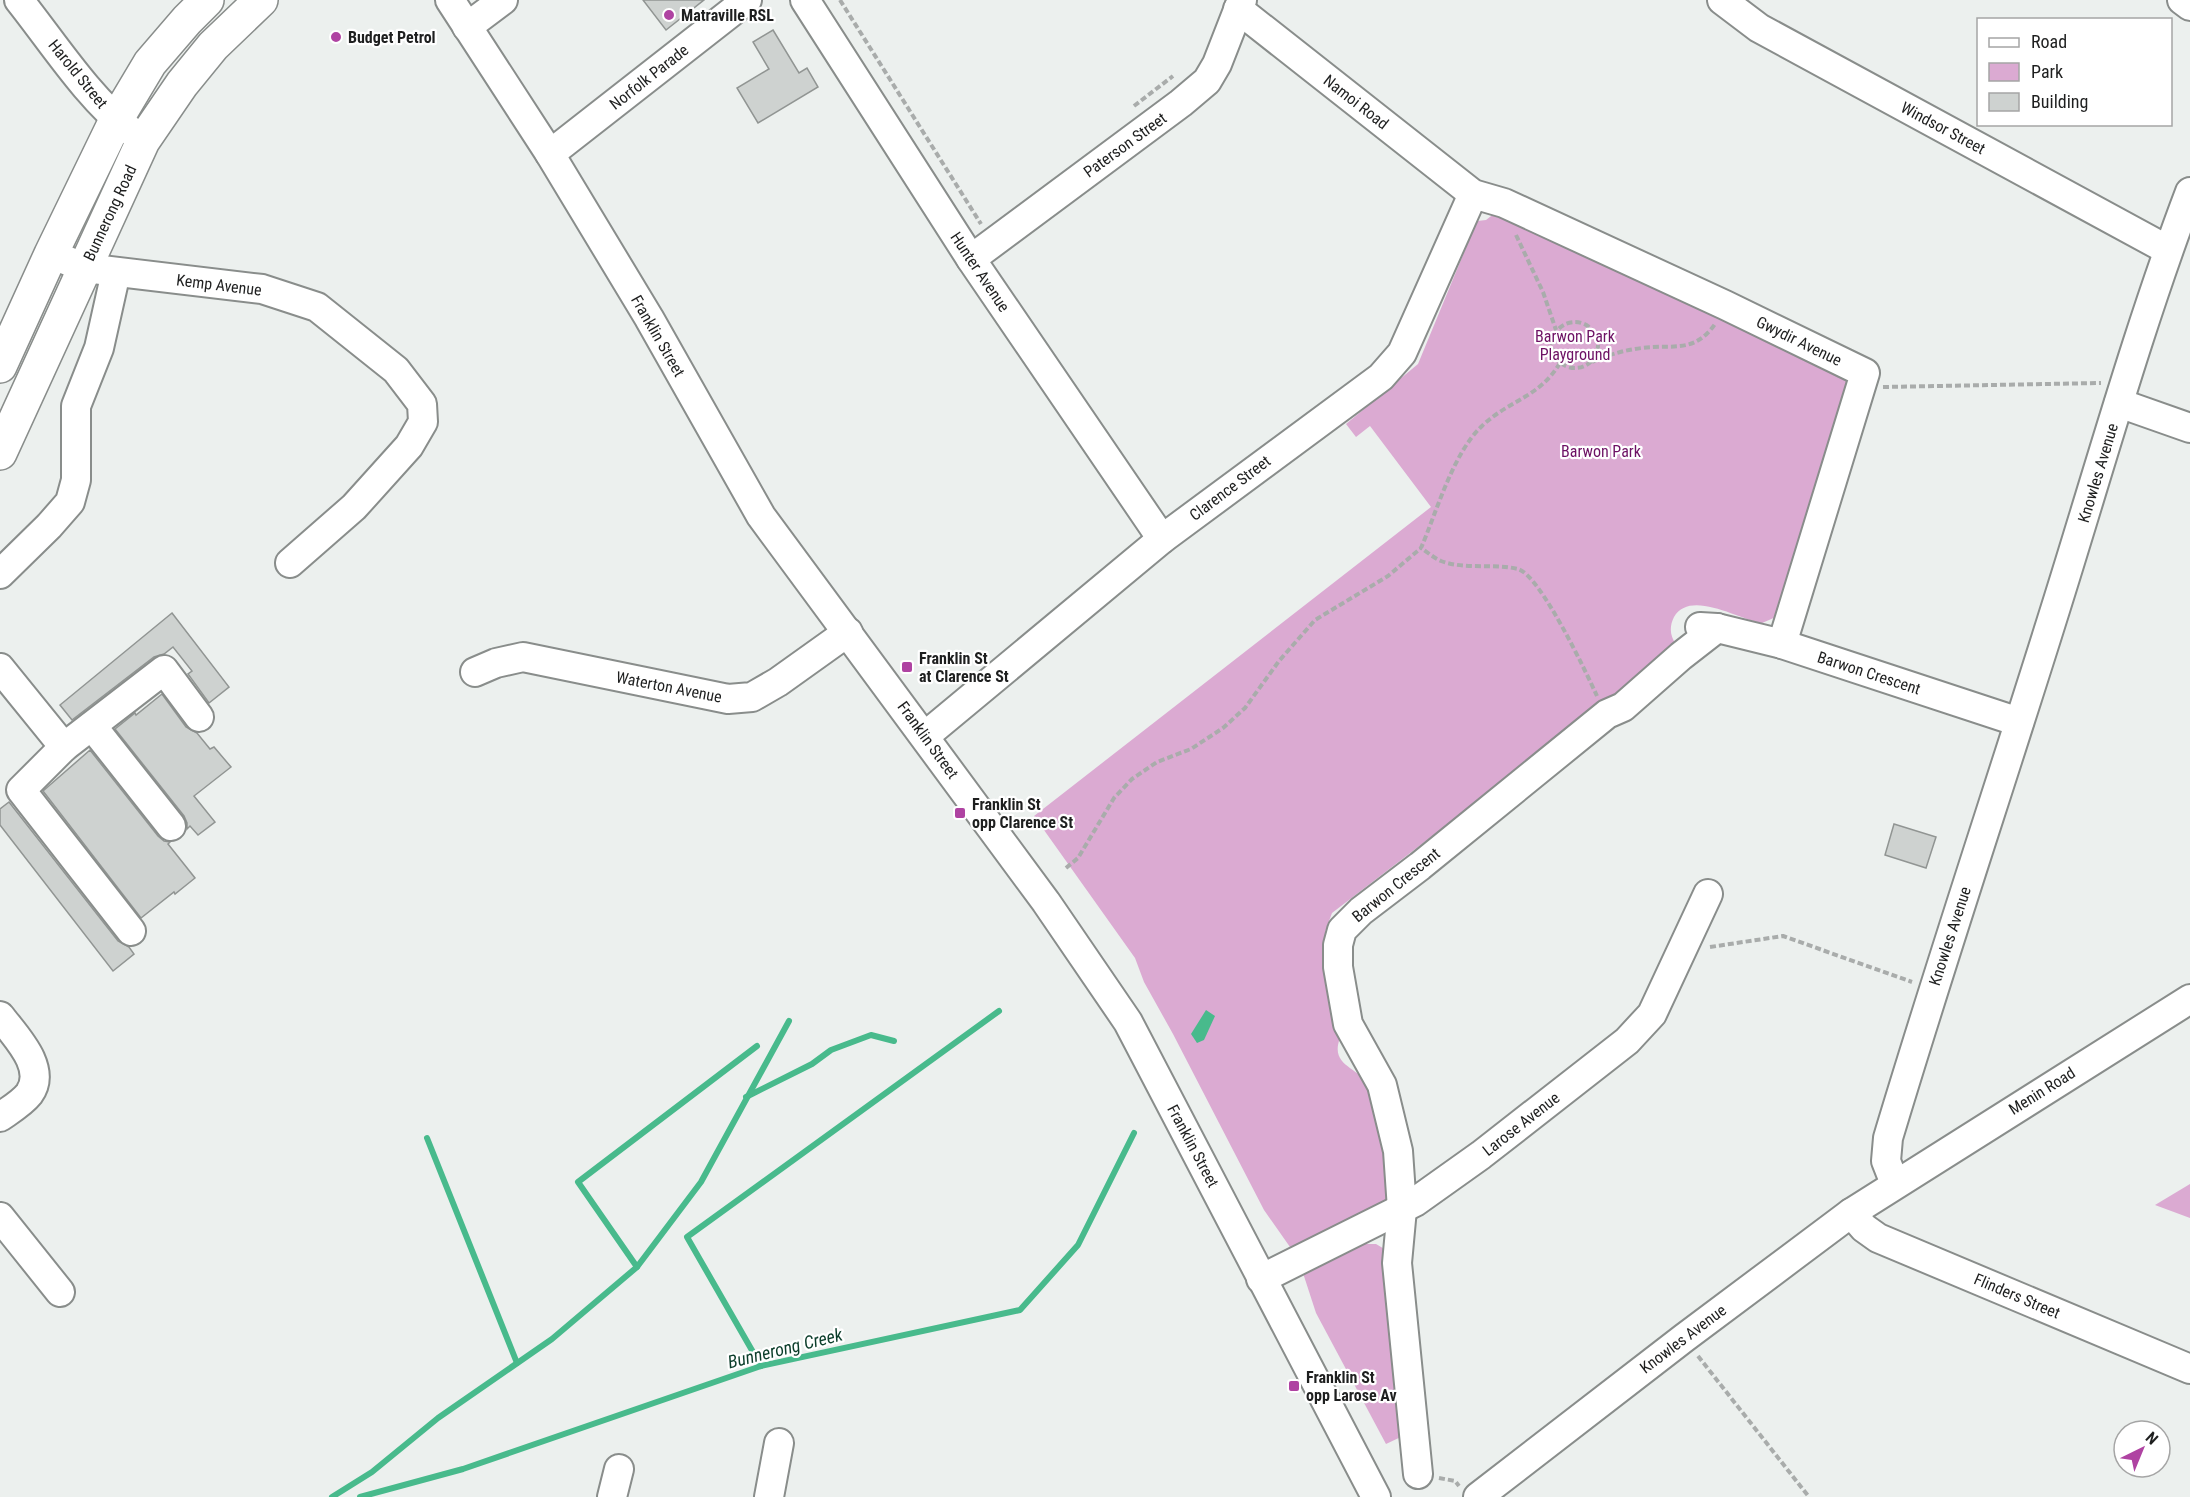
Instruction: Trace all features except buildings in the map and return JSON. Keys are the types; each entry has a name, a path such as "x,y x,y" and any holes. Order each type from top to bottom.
{"main road":[{"path":"0,366 116,120 150,63 207,0"},
{"name":"Bunnerong Road","path":"0,453 101,270 143,141 182,84 213,46 261,0"}],"street":[{"name":"Harold Street","path":"19,0 99,103 143,141"},
{"name":"Franklin Street","path":"450,0 550,154 649,318 761,516 1046,902 1128,1022 1376,1497"},
{"path":"467,27 503,0"},
{"name":"Norfolk Parade","path":"550,154 747,0"},
{"name":"Hunter Avenue","path":"805,0 983,235 1162,539"},
{"name":"Windsor Street","path":"1722,0 1759,28 2168,250"},
{"path":"2182,0 2190,6"},
{"name":"Paterson Street","path":"983,235 1181,103 1207,81 1217,64 1240,5"},
{"name":"Namoi Road","path":"1240,5 1473,194"},
{"name":"Knowles Avenue","path":"1470,1493 1684,1338 1851,1213 1895,1184 1886,1161 1886,1149 1933,989 2168,250 2190,192"},
{"name":"Gwydir Avenue","path":"1473,194 1513,208 1865,373 1860,387"},
{"name":"Clarence Street","path":"925,736 1162,539 1381,377 1402,353 1473,194"},
{"name":"Kemp Avenue","path":"51,254 101,270 262,289 317,307 396,370 428,403 423,422 409,446 354,507 290,563"},
{"path":"0,574 70,502 76,480 76,406 99,348 101,270"},
{"path":"1782,644 1860,387"},
{"path":"2122,393 2190,428"},
{"name":"Barwon Crescent","path":"1418,1474 1397,1263 1402,1209 1398,1151 1382,1085 1348,1024 1338,967 1338,945 1342,930 1361,911 1607,714 1623,707 1681,656 1707,628 1782,644 2019,722"},
{"name":"Waterton Avenue","path":"476,672 496,663 523,657 728,699 752,697 778,682 848,632"},
{"path":"0,668 64,747"},
{"path":"131,931 21,790 64,747 164,670 199,717"},
{"path":"92,726 171,826"},
{"name":"Larose Avenue","path":"1261,1279 1402,1209 1443,1184 1628,1041 1652,1014 1708,894"},
{"name":"Menin Road","path":"1895,1184 2190,999"},
{"path":"0,1016 31,1057 34,1076 31,1092 0,1117"},
{"name":"Flinders Street","path":"1851,1213 1864,1228 1878,1238 2190,1369"},
{"path":"0,1217 60,1292"},
{"path":"769,1497 779,1443"},
{"path":"612,1497 619,1469"}],"path":[{"name":"Hunter Avenue","path":"840,0 983,235"},
{"name":"Paterson Street","path":"1130,109 1177,73"},
{"path":"1513,208 1509,222 1543,292 1556,331 1552,347 1553,354 1560,363 1576,368 1583,367 1613,353 1695,343 1709,332 1725,306"},
{"path":"1556,331 1565,324 1573,322 1580,322 1590,328 1597,337 1598,344 1592,362"},
{"path":"1066,868 1078,858 1114,798 1132,779 1158,762 1191,749 1223,728 1245,708 1279,661 1315,620 1388,576 1421,548 1459,457 1472,436 1498,413 1535,392 1553,374 1560,363"},
{"path":"1860,387 2122,393"},
{"path":"1421,548 1439,560 1453,564 1511,568 1526,573 1562,627 1607,714"},
{"path":"1682,951 1783,936 1933,989"},
{"path":"1684,1338 1809,1497"},
{"path":"1418,1474 1455,1481 1470,1493"}],"green space":[{"name":"Barwon Park","path":"1495,213 1847,376 1850,388 1776,617 1762,623 1715,608 1691,606 1681,609 1671,624 1671,635 1676,644 1672,652 1332,913 1325,932 1325,945 1340,1038 1339,1055 1347,1066 1364,1080 1381,1116 1387,1150 1389,1200 1382,1206 1290,1247 1264,1210 1144,982 1135,958 1034,816 1431,507 1370,426 1356,437 1346,424 1418,364 1477,221 1486,220"},
{"path":"2190,1184 2190,1218 2155,1205"},
{"path":"1361,1244 1376,1244 1386,1250 1405,1435 1386,1444 1316,1313 1302,1270"}],"shaded area":[{"path":"1206,1010 1215,1016 1204,1040 1197,1043 1191,1034"}],"waterway":[{"path":"761,1366 687,1237 999,1011"},
{"path":"332,1497 372,1472 438,1418 552,1339 637,1267 701,1182 789,1021"},
{"path":"746,1097 812,1064 831,1050 871,1035 894,1041"},
{"path":"637,1267 578,1182 757,1046"},
{"name":"Bunnerong Creek","path":"360,1497 463,1469 761,1366 1020,1310 1078,1245 1134,1133"},
{"path":"427,1138 517,1363"}],"place":[{"name":"Matraville RSL","path":"669,15"},
{"name":"Budget Petrol","path":"336,37"},
{"name":"Franklin St at Clarence St","path":"907,667"},
{"name":"Franklin St opp Clarence St","path":"960,813"},
{"name":"Franklin St opp Larose Av","path":"1294,1386"}],"park label":[{"name":"Barwon Park Playground","path":"1575,345"}]}
